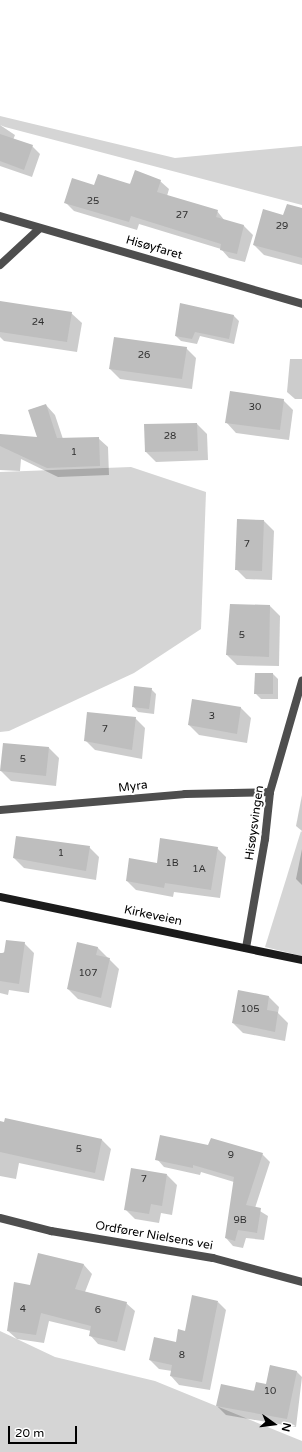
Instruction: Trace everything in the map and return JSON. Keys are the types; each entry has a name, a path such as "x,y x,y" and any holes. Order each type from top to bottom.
{"main road":[{"name":"Kirkeveien","path":"0,896 302,960"}],"street":[{"name":"Hisøyfaret","path":"0,216 302,304"},
{"path":"0,265 39,228"},
{"name":"Hisøysvingen","path":"246,948 265,839 270,792 302,681"},
{"name":"Myra","path":"0,810 185,794 270,792"},
{"name":"Ordfører Nielsens vei","path":"0,1218 51,1231 213,1258 302,1282"}],"shaded area":[{"path":"0,116 175,158 302,146 302,205 5,127 0,125"},
{"path":"131,467 206,492 201,629 134,673 9,731 0,732 0,472"},
{"path":"301,831 302,832 302,956 265,947"},
{"path":"0,1331 55,1357 155,1381 302,1441 302,1452 0,1452"}],"building":[{"path":"0,134 33,145 24,170 0,161"},
{"path":"135,170 161,180 157,192 218,210 216,217 244,225 237,254 220,250 221,244 131,216 129,222 64,203 72,178 94,185 98,174 130,184"},
{"path":"287,204 302,208 302,258 253,245 263,209 283,215"},
{"path":"0,301 72,312 67,342 0,332"},
{"path":"180,303 234,315 229,339 195,332 192,339 175,336"},
{"path":"114,337 187,347 182,379 109,369"},
{"path":"230,391 284,399 280,430 225,423"},
{"path":"46,404 57,438 99,437 100,466 47,468 0,446 0,434 37,437 28,410"},
{"path":"197,423 198,451 145,452 144,424"},
{"path":"237,519 264,520 262,571 235,570"},
{"path":"230,604 270,605 269,657 226,655"},
{"path":"255,673 273,673 273,694 254,694"},
{"path":"134,686 152,688 149,709 132,707"},
{"path":"192,699 241,707 237,734 188,725"},
{"path":"87,712 136,717 132,750 84,741"},
{"path":"3,743 49,747 46,776 0,771"},
{"path":"16,836 90,846 86,871 13,858"},
{"path":"160,838 218,847 211,890 165,883 164,888 126,881 129,858 157,863"},
{"path":"6,940 25,942 19,984 0,981 0,953 4,953"},
{"path":"77,942 98,947 96,955 110,958 101,998 67,989"},
{"path":"238,990 269,996 267,1010 278,1012 275,1032 232,1023"},
{"path":"5,1118 102,1139 95,1173 0,1152 0,1121 4,1122"},
{"path":"160,1135 208,1145 211,1138 263,1153 246,1205 261,1208 257,1233 238,1230 235,1241 225,1238 234,1177 193,1165 193,1168 155,1160"},
{"path":"131,1168 167,1174 162,1206 151,1204 149,1214 124,1210"},
{"path":"38,1253 84,1264 75,1289 127,1302 117,1342 89,1336 91,1326 41,1313 36,1335 7,1331 14,1282 30,1285"},
{"path":"192,1295 218,1301 202,1382 170,1376 172,1365 149,1360 154,1337 176,1342 178,1329 185,1331"},
{"path":"270,1365 297,1371 287,1419 216,1406 221,1384 254,1391 256,1382 266,1384"}]}
